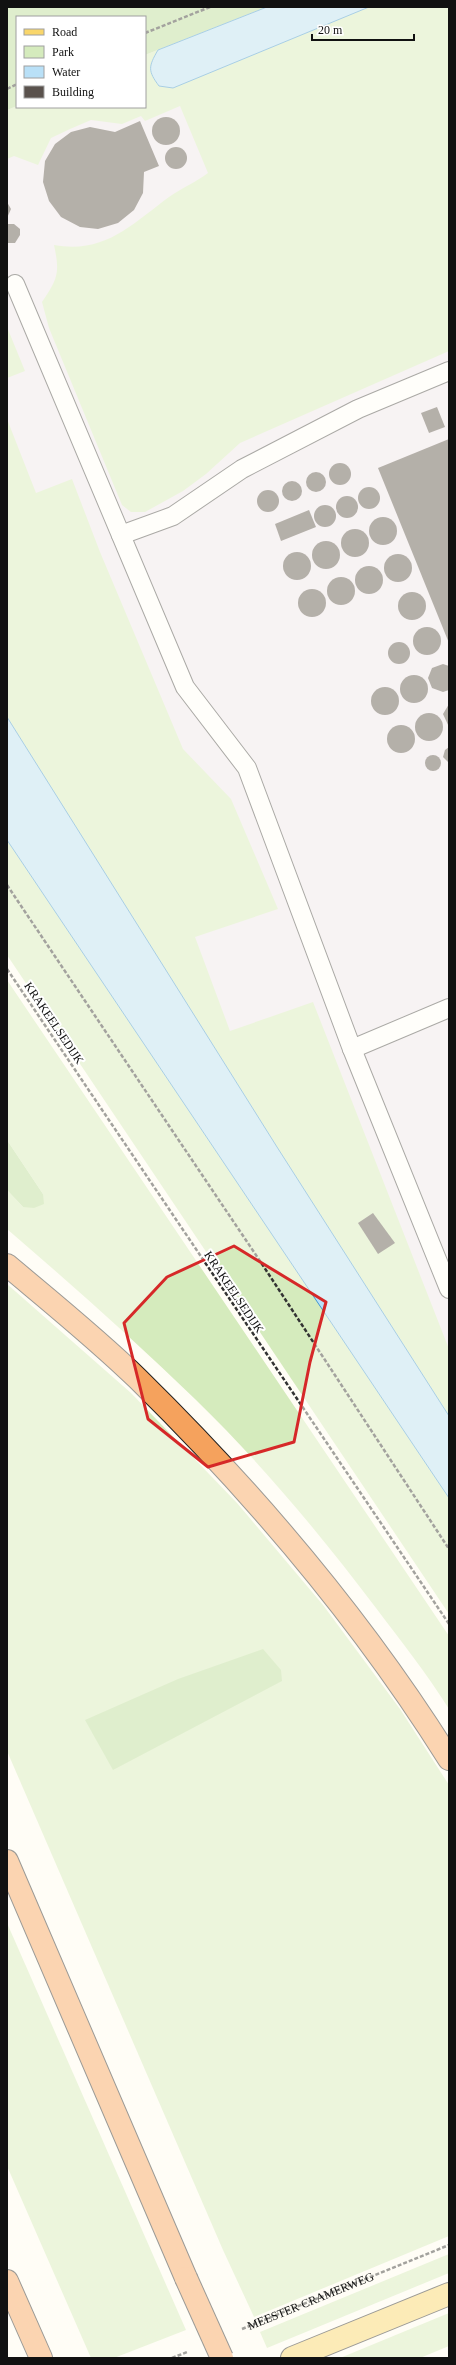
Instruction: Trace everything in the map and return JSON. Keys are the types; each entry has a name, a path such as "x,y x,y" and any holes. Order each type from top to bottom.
{"highway":[{"path":"7,1265 137,1378 211,1454 283,1535 358,1625 415,1705 449,1759"},
{"path":"7,1861 186,2278 222,2358"},
{"path":"7,2281 37,2350"}],"main road":[{"path":"292,2358 449,2294"}],"lane":[{"path":"15,284 185,687 247,768 352,1050 449,1289"},
{"path":"121,535 172,516 242,469 358,409 449,371"},
{"path":"352,1050 449,1008"}],"path":[{"path":"146,33 210,7"},
{"path":"7,885 266,1271 449,1549"},
{"name":"KRAKEELSEDIJK","path":"7,969 449,1624"},
{"name":"MEESTER CRAMERWEG","path":"237,2331 449,2245"},
{"path":"172,2358 194,2349"}],"highlighted area":[{"path":"234,1246 326,1302 310,1362 294,1442 208,1467 148,1419 124,1323 167,1277"}],"shaded area":[{"path":"226,7 449,7 449,1456 7,793 7,92 16,88 16,108 146,108 146,38"}],"green space":[{"path":"7,7 267,7 146,55 146,16 16,16 16,106 7,110"},
{"path":"369,7 449,7 449,351 240,443 206,474 183,491 145,512 131,512 122,505 49,328 42,302 56,275 57,262 54,245 72,247 88,245 103,241 116,235 169,197 208,173 180,106 145,121 141,116 122,124 91,120 51,138 38,165 14,156 7,159 7,110 16,106 16,108 146,108 146,55 158,50 151,63 173,88"},
{"path":"7,327 25,371 7,378"},
{"path":"7,419 36,493 72,479 100,552 183,749 231,799 278,909 195,937 230,1031 313,1002 449,1349 449,1416 277,1147 7,717"},
{"path":"7,840 449,1498 449,1614 7,955"},
{"path":"7,980 449,1636 449,1709 414,1658 355,1580 267,1474 219,1423 149,1355 79,1291 7,1229 7,1190 23,1207 43,1194 7,1140"},
{"path":"7,1140 43,1194 44,1204 34,1208 23,1207 7,1190"},
{"path":"7,1284 131,1393 237,1503 323,1605 400,1709 449,1785 449,2236 254,2317 223,2250 7,1751"},
{"path":"263,1649 281,1670 282,1681 113,1770 85,1720 178,1679"},
{"path":"7,1923 186,2330 114,2358 91,2358 7,2166"},
{"path":"449,2254 449,2273 267,2348 260,2332"},
{"path":"449,2313 449,2346 420,2358 340,2358"}],"water":[{"path":"267,7 369,7 173,88 159,86 155,81 151,72 151,65 158,50"},
{"path":"7,717 277,1147 449,1416 449,1498 7,840"}],"building":[{"path":"166,117 176,121 180,131 176,141 166,145 156,141 152,131 156,121"},
{"path":"140,121 159,166 144,172 143,193 134,210 118,223 98,229 80,227 61,217 49,201 43,182 45,161 55,144 71,132 90,127 115,132"},
{"path":"176,147 184,150 187,158 184,166 176,169 168,166 165,158 168,150"},
{"path":"7,202 11,209 7,218"},
{"path":"7,224 14,224 20,229 20,235 15,243 7,243"},
{"path":"437,407 445,427 429,433 421,413"},
{"path":"449,439 449,643 378,468"},
{"path":"340,463 344,464 350,470 350,478 344,484 340,485 336,484 330,478 329,474 330,470 336,464"},
{"path":"316,472 323,475 326,482 323,489 316,492 309,489 306,482 309,475"},
{"path":"292,481 299,484 302,491 299,498 292,501 285,498 282,491 285,484"},
{"path":"369,487 373,488 379,494 379,502 373,508 369,509 365,508 359,502 358,498 359,494 365,488"},
{"path":"268,490 276,493 279,501 276,509 268,512 260,509 257,501 260,493"},
{"path":"347,496 355,499 358,507 355,515 347,518 339,515 336,507 339,499"},
{"path":"325,505 329,506 335,512 335,520 329,526 325,527 321,526 315,520 314,516 315,512 321,506"},
{"path":"309,510 316,527 281,541 275,524"},
{"path":"383,517 393,521 397,531 393,541 383,545 373,541 369,531 373,521"},
{"path":"355,529 365,533 369,543 365,553 355,557 345,553 341,543 345,533"},
{"path":"326,541 336,545 340,555 336,565 326,569 316,565 312,555 316,545"},
{"path":"297,552 307,556 311,566 307,576 297,580 287,576 283,566 287,556"},
{"path":"398,554 408,558 412,568 408,578 398,582 388,578 384,568 388,558"},
{"path":"369,566 379,570 383,580 379,590 369,594 359,590 355,580 359,570"},
{"path":"341,577 351,581 355,591 351,601 341,605 331,601 327,591 331,581"},
{"path":"312,589 322,593 326,603 322,613 312,617 302,613 298,603 302,593"},
{"path":"412,592 422,596 426,606 422,616 412,620 402,616 398,606 402,596"},
{"path":"427,627 437,631 441,641 437,651 427,655 417,651 413,641 417,631"},
{"path":"399,642 403,643 409,649 409,657 403,663 399,664 395,663 389,657 388,653 389,649 395,643"},
{"path":"443,664 449,666 449,690 443,692 432,688 428,678 432,668"},
{"path":"414,675 424,679 428,689 424,699 414,703 404,699 400,689 404,679"},
{"path":"385,687 395,691 399,701 395,711 385,715 375,711 371,701 375,691"},
{"path":"449,704 449,727 443,714"},
{"path":"429,713 439,717 443,727 439,737 429,741 419,737 415,727 419,717"},
{"path":"401,725 411,729 415,739 411,749 401,753 391,749 387,739 391,729"},
{"path":"449,747 449,763 443,757 445,750"},
{"path":"430,755 436,755 441,760 439,769 436,771 430,771 425,766 425,760"},
{"path":"373,1213 395,1243 378,1254 358,1223"}]}
